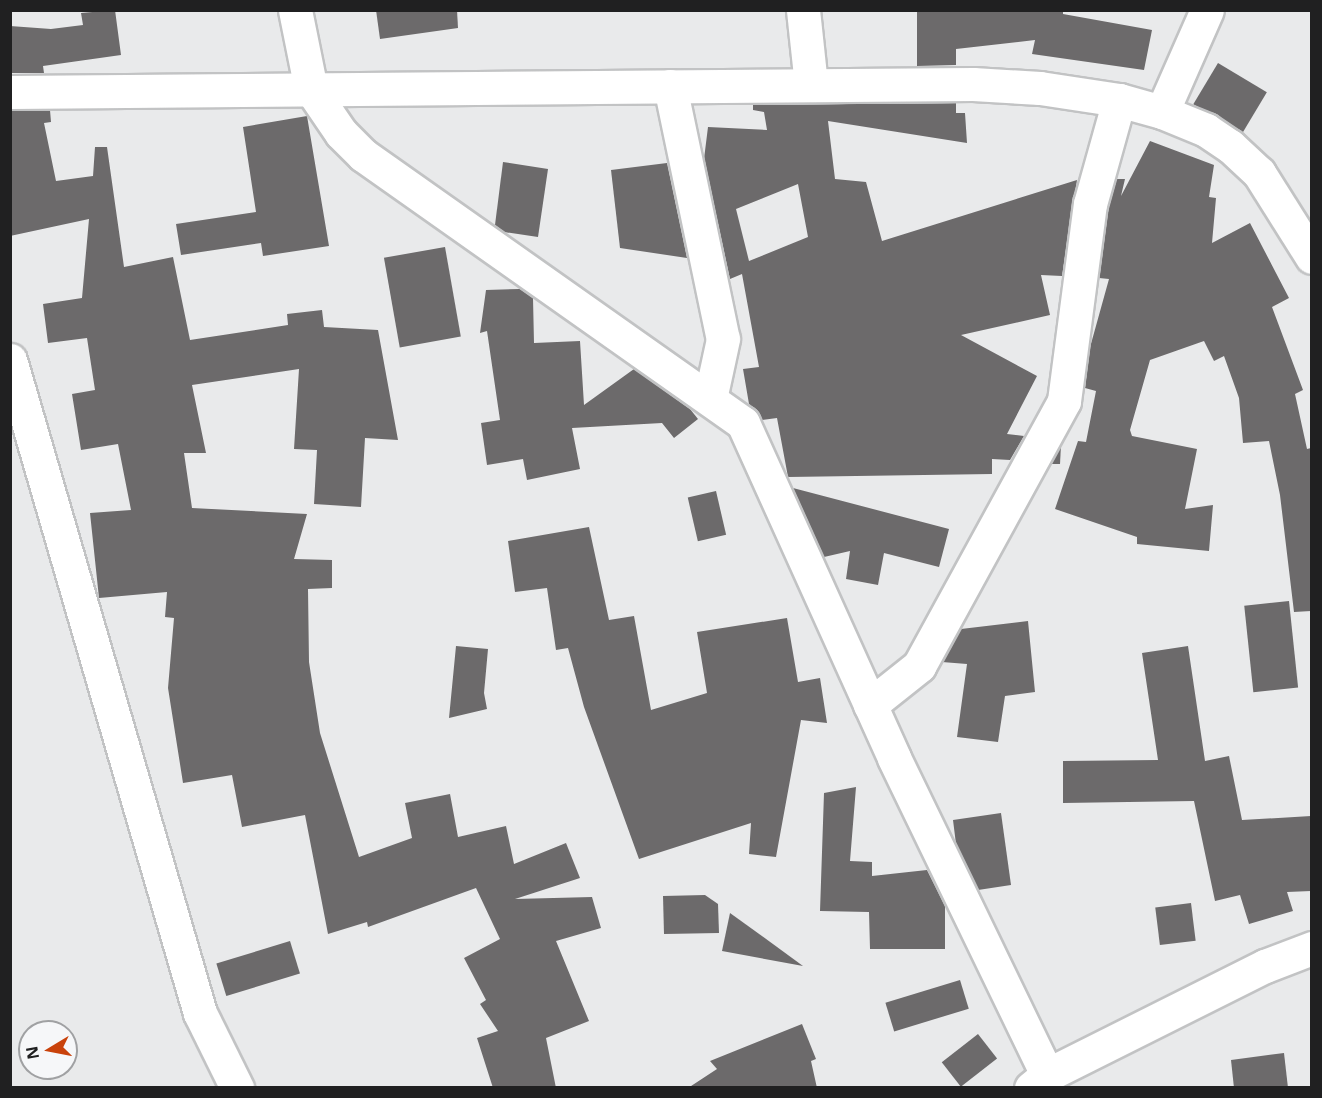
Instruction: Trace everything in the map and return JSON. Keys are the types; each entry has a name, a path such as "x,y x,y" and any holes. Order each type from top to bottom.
{"street":[{"path":"295,10 310,89 341,133 363,155 743,423 1039,1081 1265,966 1311,948"},
{"path":"803,10 811,85"},
{"path":"1162,112 1207,10"},
{"path":"10,92 973,84 1040,88 1119,100 1162,112 1214,135 1258,173 1311,257"},
{"path":"670,86 723,339 710,399"},
{"path":"870,705 919,666 1064,401 1090,204 1119,100"},
{"path":"10,360 200,1013 237,1088"}],"building":[{"path":"115,10 121,55 43,66 44,73 10,73 10,26 51,29 83,25 81,13"},
{"path":"376,10 457,10 458,28 380,39"},
{"path":"917,10 1063,10 1063,14 1152,30 1144,70 1032,54 1035,40 956,49 956,65 917,66"},
{"path":"1218,63 1267,92 1242,134 1193,104"},
{"path":"956,103 956,113 965,113 967,143 828,121 835,179 866,182 882,241 1077,180 1062,276 1041,275 1050,315 961,335 1037,376 1007,434 1024,436 1010,460 992,459 992,474 788,477 777,418 762,420 749,404 743,369 759,367 742,274 730,279 704,159 708,127 767,130 764,112 753,110 753,105","holes":["798,184 808,237 749,261 736,209"]},
{"path":"50,110 51,122 44,123 56,181 93,176 95,147 107,147 124,267 173,257 190,340 288,325 287,314 322,310 324,327 378,330 398,440 365,438 361,507 314,504 317,450 294,449 299,369 192,385 206,453 184,453 192,508 307,514 294,559 332,560 332,588 308,589 309,662 320,733 359,857 412,838 405,803 450,794 458,837 506,826 514,864 566,843 580,878 515,899 592,897 601,928 556,941 589,1021 546,1038 556,1088 493,1088 477,1038 498,1031 480,1004 486,1000 464,958 500,939 476,888 368,927 367,922 328,934 305,815 242,827 232,775 183,783 168,688 174,618 165,617 167,592 99,598 90,513 131,510 118,444 81,450 72,394 95,390 87,338 48,343 43,304 82,298 89,219 10,236 10,111"},
{"path":"307,116 329,246 263,256 261,243 181,255 176,224 256,212 243,127"},
{"path":"1150,141 1214,165 1209,197 1216,198 1212,243 1250,223 1289,298 1272,307 1303,390 1295,394 1307,449 1311,448 1311,611 1294,612 1280,495 1269,441 1243,443 1239,398 1224,356 1214,361 1204,341 1150,360 1130,430 1132,436 1197,449 1185,509 1213,505 1209,551 1137,544 1137,537 1055,509 1078,441 1086,442 1096,391 1085,388 1089,351 1109,279 1099,278 1108,208 1116,179 1125,179 1121,196"},
{"path":"503,162 548,169 538,237 504,232 495,225"},
{"path":"667,163 687,258 620,248 611,170"},
{"path":"445,247 461,337 400,347 384,258"},
{"path":"520,289 533,298 534,343 580,341 584,405 634,369 690,409 698,419 674,438 662,423 572,428 580,469 527,480 523,459 487,465 481,423 500,420 487,331 480,333 486,290"},
{"path":"1061,445 1060,464 1051,464"},
{"path":"793,488 949,529 939,567 884,553 878,585 846,579 850,551 824,557"},
{"path":"716,491 726,535 698,541 688,498"},
{"path":"589,527 609,620 634,616 651,710 707,693 697,632 787,618 798,682 820,678 827,723 801,720 776,857 749,854 751,823 639,859 584,707 568,648 556,650 547,588 515,592 508,541"},
{"path":"1289,601 1298,688 1253,692 1244,606"},
{"path":"1028,621 1035,692 1005,696 998,742 957,737 967,664 942,662 961,629"},
{"path":"456,646 488,649 484,693 487,709 449,718"},
{"path":"1188,646 1205,761 1229,756 1242,820 1311,816 1311,891 1287,892 1293,911 1249,924 1240,895 1215,901 1194,801 1063,803 1063,761 1158,760 1142,653"},
{"path":"856,787 850,861 872,862 872,876 927,870 945,906 945,949 870,949 869,912 820,911 824,793"},
{"path":"1001,813 1011,885 978,890 956,844 953,820"},
{"path":"705,895 718,904 719,933 664,934 663,896"},
{"path":"1191,903 1196,941 1160,945 1155,907"},
{"path":"730,913 755,931 803,966 722,951"},
{"path":"290,941 300,974 226,996 216,964"},
{"path":"960,980 969,1009 894,1031 885,1003"},
{"path":"802,1024 816,1059 811,1061 817,1088 688,1088 717,1069 710,1061"},
{"path":"978,1034 997,1058 961,1087 942,1062"},
{"path":"1284,1053 1288,1088 1234,1088 1231,1060"}]}
